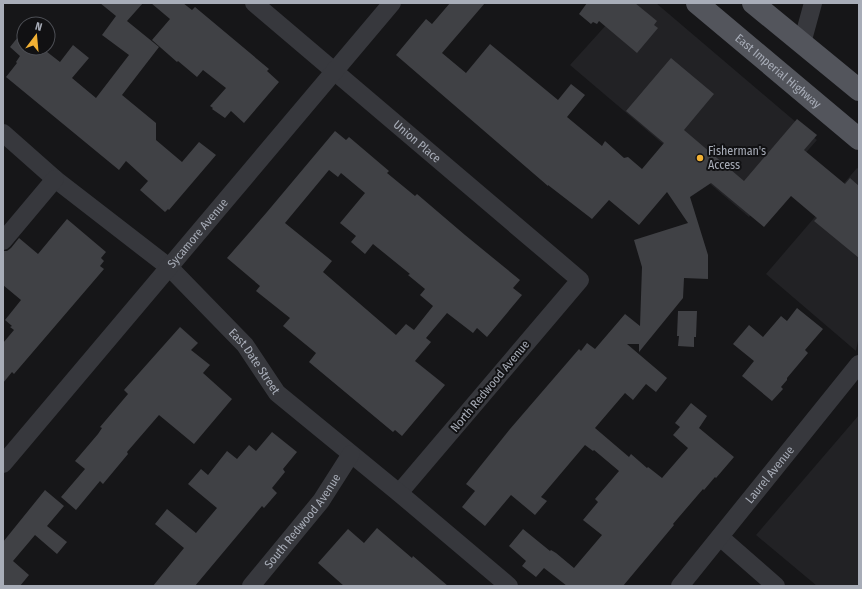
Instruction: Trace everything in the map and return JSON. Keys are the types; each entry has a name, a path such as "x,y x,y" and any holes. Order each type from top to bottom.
{"main road":[{"name":"East Imperial Highway","path":"697,3 859,139"},
{"path":"754,5 859,90"}],"street":[{"name":"Union Place","path":"254,3 580,280"},
{"name":"Sycamore Avenue","path":"3,464 170,268 392,3"},
{"path":"802,44 813,3"},
{"name":"East Date Street","path":"3,133 55,179 170,268 245,345 277,393 400,493 509,586"},
{"path":"3,241 55,179"},
{"name":"North Redwood Avenue","path":"400,493 580,280"},
{"name":"Laurel Avenue","path":"680,586 859,364"},
{"name":"South Redwood Avenue","path":"251,586 321,502 351,454"},
{"path":"720,537 776,586"}],"shaded area":[{"path":"626,3 656,3 817,140 749,217 570,65"},
{"path":"857,168 859,169 859,336 856,351 766,274"},
{"path":"859,415 859,586 817,586 756,535"}],"building":[{"path":"100,3 143,3 127,21 159,47 122,95 156,123 156,140 182,162 199,142 216,155 169,210 168,209 165,212 140,190 148,181 126,161 119,170 6,77 17,63 16,62 20,56 52,56 60,62 73,45 89,58 72,78 96,98 129,55 102,35 116,16"},
{"path":"151,3 183,3 192,10 195,7 269,69 267,71 279,82 244,123 231,111 225,118 210,106 226,88 203,70 197,77 152,40 170,19"},
{"path":"450,3 485,3 442,53 466,73 490,44 558,100 571,84 585,95 567,117 602,146 605,141 624,158 628,157 642,169 664,143 626,111 671,58 714,94 684,130 744,181 797,119 817,135 804,150 845,184 850,178 859,186 859,258 814,221 817,218 791,196 764,227 711,183 690,197 708,255 708,279 684,278 683,298 639,352 639,344 627,344 667,378 656,392 646,384 633,400 625,393 595,428 629,457 631,454 647,468 648,467 662,478 688,448 673,435 680,427 675,423 691,403 707,416 699,428 734,457 716,478 715,477 704,490 703,489 623,586 567,586 544,568 536,577 522,566 526,561 509,546 523,529 574,568 602,535 583,520 598,502 595,499 619,471 594,450 593,451 585,445 541,497 547,501 535,515 511,495 485,526 462,507 475,491 466,484 510,429 579,349 581,351 587,343 595,349 625,314 640,326 642,267 634,240 688,223 667,192 639,225 609,200 592,219 548,186 396,55 426,19 432,24"},
{"path":"587,3 635,3 657,21 654,25 658,28 637,53 599,21 597,24 593,22 591,24 579,14"},
{"path":"16,40 16,52 10,47"},
{"path":"335,131 346,140 349,137 389,171 387,173 415,196 417,194 520,280 513,288 522,295 487,337 477,328 473,333 447,313 426,338 431,342 415,361 445,385 402,436 395,430 393,432 309,362 316,353 283,326 290,318 256,291 260,286 227,258","holes":["329,170 338,177 341,173 365,193 340,223 356,236 351,242 365,254 373,244 410,274 408,275 425,289 420,295 433,306 414,330 406,324 396,335 323,272 332,261 285,223"]},
{"path":"67,219 106,252 101,258 104,261 100,266 104,269 14,374 12,372 3,383 3,343 14,330 5,320 21,300 3,285 3,251 7,251 11,248 19,238 38,254"},
{"path":"797,308 823,329 805,350 808,353 787,378 781,387 783,389 772,401 742,376 754,361 733,344 749,325 763,337 781,316 787,321"},
{"path":"678,311 697,311 694,347 678,346"},
{"path":"180,327 198,343 191,350 210,365 203,373 232,399 194,444 159,415 127,452 128,454 103,484 100,481 76,510 61,497 85,469 75,461 98,434 102,428 100,427 128,394 124,390"},
{"path":"272,432 297,452 283,469 285,472 272,488 277,493 264,508 262,506 195,586 153,586 184,548 155,524 167,509 196,533 217,508 188,484 201,469 208,475 227,451 237,459 249,445 256,451"},
{"path":"45,490 64,506 47,526 67,542 57,554 35,535 13,561 29,575 20,586 3,586 3,542"},
{"path":"377,528 448,586 344,586 318,563 348,529 364,543"}],"place":[{"name":"Fisherman's Access","path":"700,158"}]}
